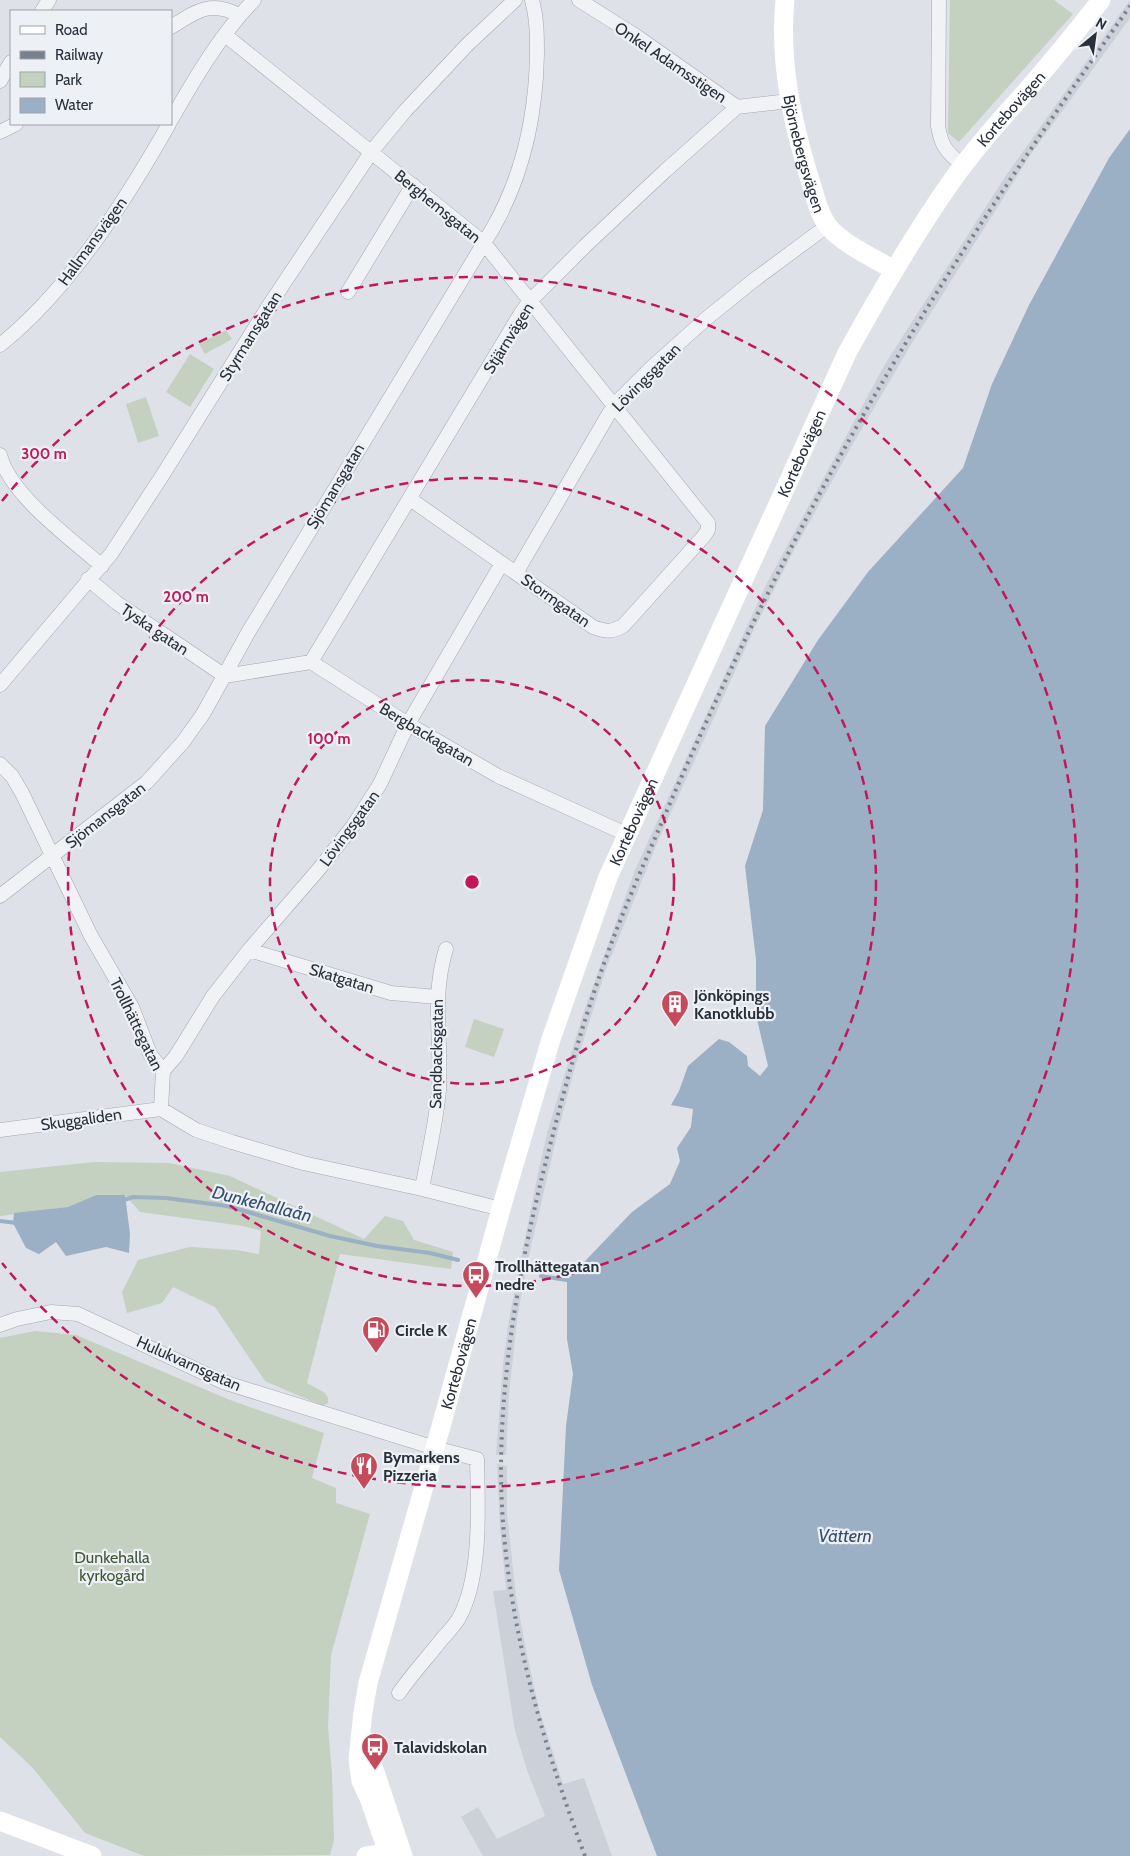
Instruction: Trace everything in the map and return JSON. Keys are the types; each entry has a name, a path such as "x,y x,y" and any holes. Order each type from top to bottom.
{"street":[{"path":"172,118 225,34 239,15 254,0"},
{"name":"Styrmansgatan","path":"0,685 111,554 268,307 372,151 405,111 466,45 515,0"},
{"name":"Sjömansgatan","path":"0,896 141,787 183,742 203,714 259,614 504,208 521,161 531,120 536,80 537,38 532,0"},
{"name":"Onkel Adamsstigen","path":"580,0 636,36 738,107"},
{"name":"Björnebergsvägen","path":"785,0 784,60 789,101 798,141 820,211 828,226 840,238 894,270"},
{"path":"939,0 938,126 940,140 945,150 963,166"},
{"name":"Kortebovägen","path":"387,1855 369,1798 361,1781 358,1759 364,1705 377,1650 436,1448 501,1209 551,1039 608,877 847,353 894,270 963,166 1101,0"},
{"path":"172,26 200,9 214,6 227,9 239,15"},
{"name":"Berghemsgatan","path":"225,34 483,242 708,523 708,530"},
{"path":"0,81 10,64"},
{"path":"738,107 789,101"},
{"name":"Stjärnvägen","path":"311,662 530,301 658,177 738,107"},
{"path":"0,132 14,125"},
{"name":"Hallmansvägen","path":"0,345 45,304 99,235 135,181 168,125"},
{"path":"348,292 413,185"},
{"name":"Lövingsgatan","path":"516,572 614,405 651,368 707,318 754,280 828,226"},
{"path":"0,455 11,480 26,499 102,566"},
{"name":"Stormgatan","path":"410,499 594,627 606,632 614,631 623,626 708,530"},
{"name":"Lövingsgatan","path":"163,1071 176,1056 213,996 249,950 320,869 353,826 380,784 408,724 502,563"},
{"name":"Tyska gatan","path":"88,579 117,603 225,676"},
{"path":"225,676 311,662"},
{"name":"Bergbackagatan","path":"311,662 408,724 498,776 626,834"},
{"name":"Trollhättegatan","path":"0,764 12,776 22,793 91,936 132,1007 150,1054 163,1071 161,1109"},
{"name":"Sandbacksgatan","path":"422,1189 439,1089 437,997 438,980 446,949"},
{"name":"Skatgatan","path":"249,950 391,993 437,997"},
{"path":"161,1109 196,1130 303,1163 422,1189 501,1209"},
{"name":"Skuggaliden","path":"0,1130 161,1109"},
{"name":"Hulukvarnsgatan","path":"0,1325 17,1319 51,1312 78,1314 223,1382 477,1459 478,1503 475,1554 469,1594 458,1619 399,1693"},
{"name":"Kortebovägen","path":"361,1732 387,1855"},
{"path":"0,1821 67,1851 92,1856"}],"shaded area":[{"path":"1130,0 1130,18 1031,154 912,343 851,447 795,548 755,627 658,841 606,969 575,1067 557,1135 526,1268 517,1320 509,1394 506,1455 496,1455 503,1364 509,1319 548,1130 583,1014 635,870 766,585 885,364 1005,177"},
{"path":"497,1464 507,1466 507,1514 516,1596 539,1709 563,1784 584,1778 612,1856 483,1856 461,1817 478,1807 497,1839 545,1816 528,1773 515,1731 493,1591 506,1590"}],"green space":[{"path":"950,0 1054,0 1073,14 959,142 948,133"},
{"path":"226,330 232,339 205,354 199,344"},
{"path":"190,354 214,369 190,407 166,392"},
{"path":"146,397 159,436 138,443 126,404"},
{"path":"474,1019 504,1029 494,1057 465,1047"},
{"path":"94,1162 169,1163 230,1176 364,1239 385,1216 403,1221 414,1240 453,1252 451,1269 340,1254 307,1383 325,1393 328,1403 323,1406 265,1381 215,1307 173,1287 162,1303 127,1313 122,1292 138,1260 190,1247 236,1250 259,1254 261,1231 243,1226 140,1212 125,1195 96,1195 68,1207 0,1216 0,1172"},
{"name":"Dunkehalla kyrkogård","path":"35,1331 76,1335 230,1400 324,1433 312,1478 336,1488 336,1503 370,1514 331,1655 328,1727 332,1774 334,1840 330,1855 144,1856 85,1833 32,1767 0,1737 0,1338"}],"water":[{"name":"Vättern","path":"1130,129 1130,1856 657,1856 592,1685 559,1570 566,1426 573,1374 567,1339 567,1280 632,1212 670,1184 680,1161 677,1148 691,1127 693,1109 671,1105 679,1091 688,1066 719,1039 729,1042 747,1056 748,1066 760,1076 768,1066 756,1015 756,960 745,866 763,810 765,726 818,640 868,572 963,468 992,384 1029,305 1109,158"},
{"path":"96,1195 125,1195 130,1234 129,1253 106,1247 66,1256 56,1242 39,1254 26,1248 13,1223 14,1213 68,1207"}],"waterway":[{"name":"Dunkehallaån","path":"121,1201 133,1197 166,1198 227,1206 330,1236 377,1246 430,1253 458,1260"},
{"name":"Dunkehallaån","path":"0,1221 17,1223"},
{"name":"Dunkehallaån","path":"541,1276 567,1280"}],"railway":[{"path":"585,1856 538,1716 526,1668 508,1572 503,1523 501,1473 505,1387 516,1302 542,1175 576,1051 610,948 671,801 750,629 808,516 869,405 928,307 984,219 1130,6"}],"place":[{"name":"Jönköpings Kanotklubb","path":"675,1028"},
{"name":"Trollhättegatan nedre","path":"476,1299"},
{"name":"Circle K","path":"376,1354"},
{"name":"Bymarkens Pizzeria","path":"364,1490"},
{"name":"Talavidskolan","path":"375,1771"}]}
